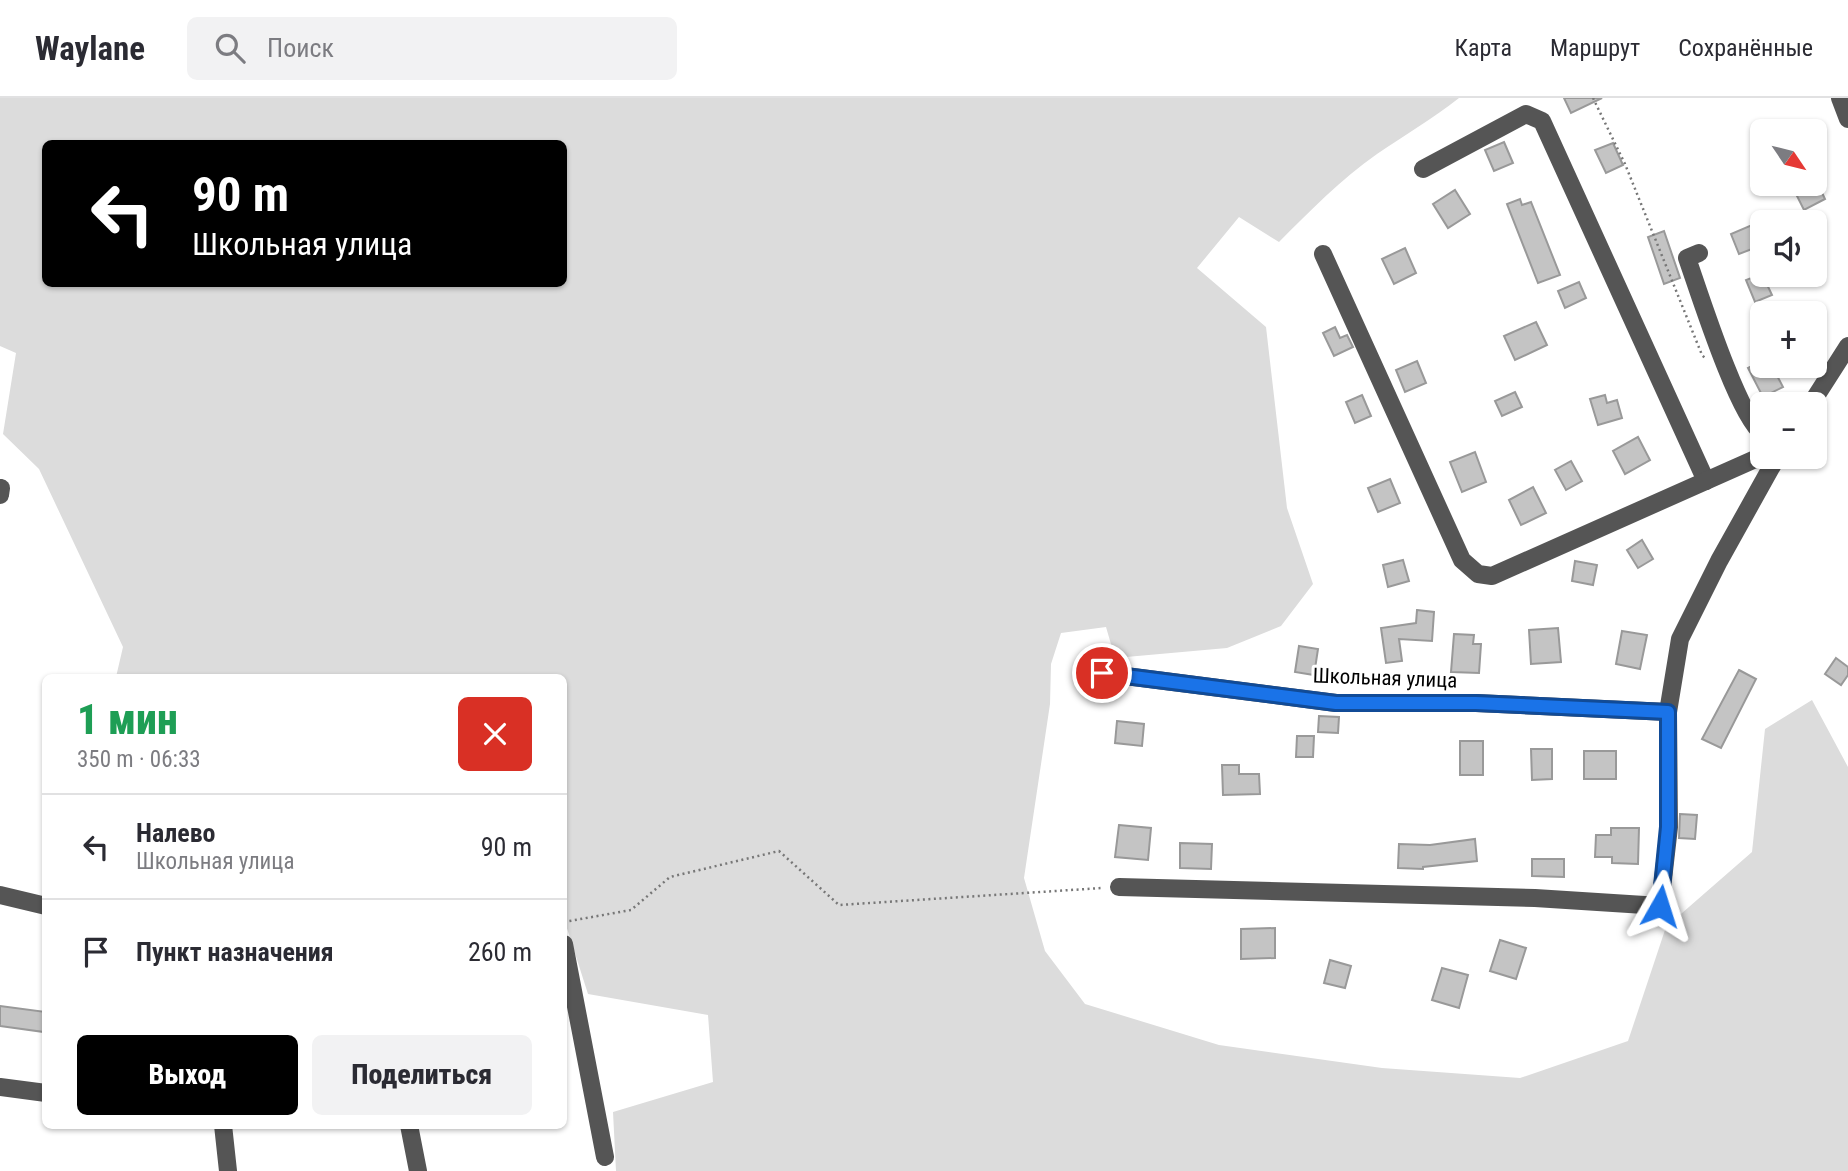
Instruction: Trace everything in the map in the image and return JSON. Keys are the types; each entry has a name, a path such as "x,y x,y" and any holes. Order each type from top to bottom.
{"street":[{"path":"1840,98 1848,120"},
{"path":"1423,169 1527,114 1542,121 1706,481"},
{"path":"1699,253 1687,258 1732,382 1750,418"},
{"path":"1323,254 1462,560 1478,574 1492,576 1750,461"},
{"path":"1819,392 1848,346"},
{"path":"1119,887 1535,898 1660,906 1668,827 1668,712 1680,639 1719,561 1770,469"},
{"name":"Школьная улица","path":"1102,673 1336,703 1476,703 1668,712"},
{"path":"0,895 42,905"},
{"path":"567,960 605,1157"},
{"path":"0,1087 42,1092"},
{"path":"223,1129 228,1171"},
{"path":"410,1129 418,1171"}],"path":[{"path":"1592,98 1625,163 1702,355 1712,364"},
{"path":"567,921 631,910 670,877 779,851 839,905 1119,887"}],"shaded area":[{"path":"0,98 1459,98 1351,174 1279,242 1239,217 1197,268 1266,327 1287,508 1313,584 1281,626 1227,648 1115,658 1106,627 1061,633 1051,664 1050,704 1024,878 1045,951 1085,1004 1219,1045 1382,1068 1520,1078 1628,1041 1666,927 1752,852 1765,729 1812,700 1848,767 1848,1171 616,1171 613,1112 713,1082 708,1015 588,994 567,928 567,674 117,674 123,647 39,469 3,434 16,353 0,346"}],"building":[{"path":"1564,98 1602,98 1571,113"},
{"path":"1504,142 1513,163 1494,171 1485,150"},
{"path":"1613,143 1623,165 1606,173 1595,150"},
{"path":"1455,190 1470,214 1448,228 1433,204"},
{"path":"1797,196 1824,196 1825,199 1804,210"},
{"path":"1520,199 1522,205 1531,202 1560,275 1538,283 1507,204"},
{"path":"1750,226 1750,250 1739,254 1731,234"},
{"path":"1664,231 1680,278 1664,284 1648,237"},
{"path":"1405,248 1416,273 1394,284 1382,259"},
{"path":"1750,278 1750,287 1768,287 1772,295 1755,301 1746,280"},
{"path":"1579,282 1586,298 1565,308 1558,291"},
{"path":"1536,322 1547,345 1515,360 1504,336"},
{"path":"1335,327 1340,338 1347,335 1353,347 1334,356 1323,333"},
{"path":"1417,361 1426,383 1405,392 1396,370"},
{"path":"1753,378 1778,378 1783,387 1773,392 1760,392"},
{"path":"1515,392 1522,407 1502,416 1495,401"},
{"path":"1362,395 1371,416 1355,423 1346,402"},
{"path":"1605,395 1607,403 1617,400 1622,418 1598,425 1590,399"},
{"path":"1638,437 1650,460 1625,474 1613,451"},
{"path":"1475,452 1486,482 1462,492 1450,462"},
{"path":"1571,461 1582,481 1566,490 1555,470"},
{"path":"1390,479 1400,503 1378,512 1368,488"},
{"path":"1533,487 1546,513 1521,525 1509,500"},
{"path":"1642,540 1653,559 1638,568 1627,550"},
{"path":"1403,560 1409,581 1388,587 1383,565"},
{"path":"1575,561 1597,565 1593,585 1572,581"},
{"path":"1417,610 1434,612 1432,641 1399,639 1402,661 1386,663 1381,628 1416,623"},
{"path":"1558,628 1561,662 1531,664 1529,630"},
{"path":"1622,631 1647,635 1640,669 1616,664"},
{"path":"1454,634 1474,635 1473,644 1481,644 1479,673 1451,672"},
{"path":"1299,646 1318,649 1314,675 1295,672"},
{"path":"1836,658 1848,667 1848,675 1841,685 1825,674"},
{"path":"1739,670 1756,679 1721,748 1702,739"},
{"path":"1319,716 1339,717 1338,733 1318,732"},
{"path":"1117,721 1144,724 1142,746 1115,743"},
{"path":"1297,736 1314,736 1313,757 1296,757"},
{"path":"1460,741 1483,741 1483,775 1460,775"},
{"path":"1531,749 1552,749 1552,779 1532,780"},
{"path":"1584,751 1616,751 1616,779 1584,779"},
{"path":"1222,765 1239,765 1239,774 1259,774 1260,794 1223,795"},
{"path":"1680,814 1697,815 1695,839 1679,838"},
{"path":"1119,825 1151,828 1148,860 1115,857"},
{"path":"1611,828 1639,828 1638,864 1612,863 1612,857 1595,857 1596,835 1611,835"},
{"path":"1475,839 1477,861 1423,869 1398,868 1399,844 1430,845"},
{"path":"1180,843 1212,844 1211,869 1180,868"},
{"path":"1532,859 1564,859 1564,877 1532,876"},
{"path":"1275,928 1275,958 1241,959 1241,929"},
{"path":"1500,940 1526,948 1516,979 1490,971"},
{"path":"1330,960 1351,966 1345,988 1324,983"},
{"path":"1442,968 1468,975 1459,1008 1432,1000"},
{"path":"0,1006 42,1011 42,1032 0,1026"}],"route":[{"path":"1102,673 1336,703 1476,703 1668,712 1668,827 1660,906"}]}
